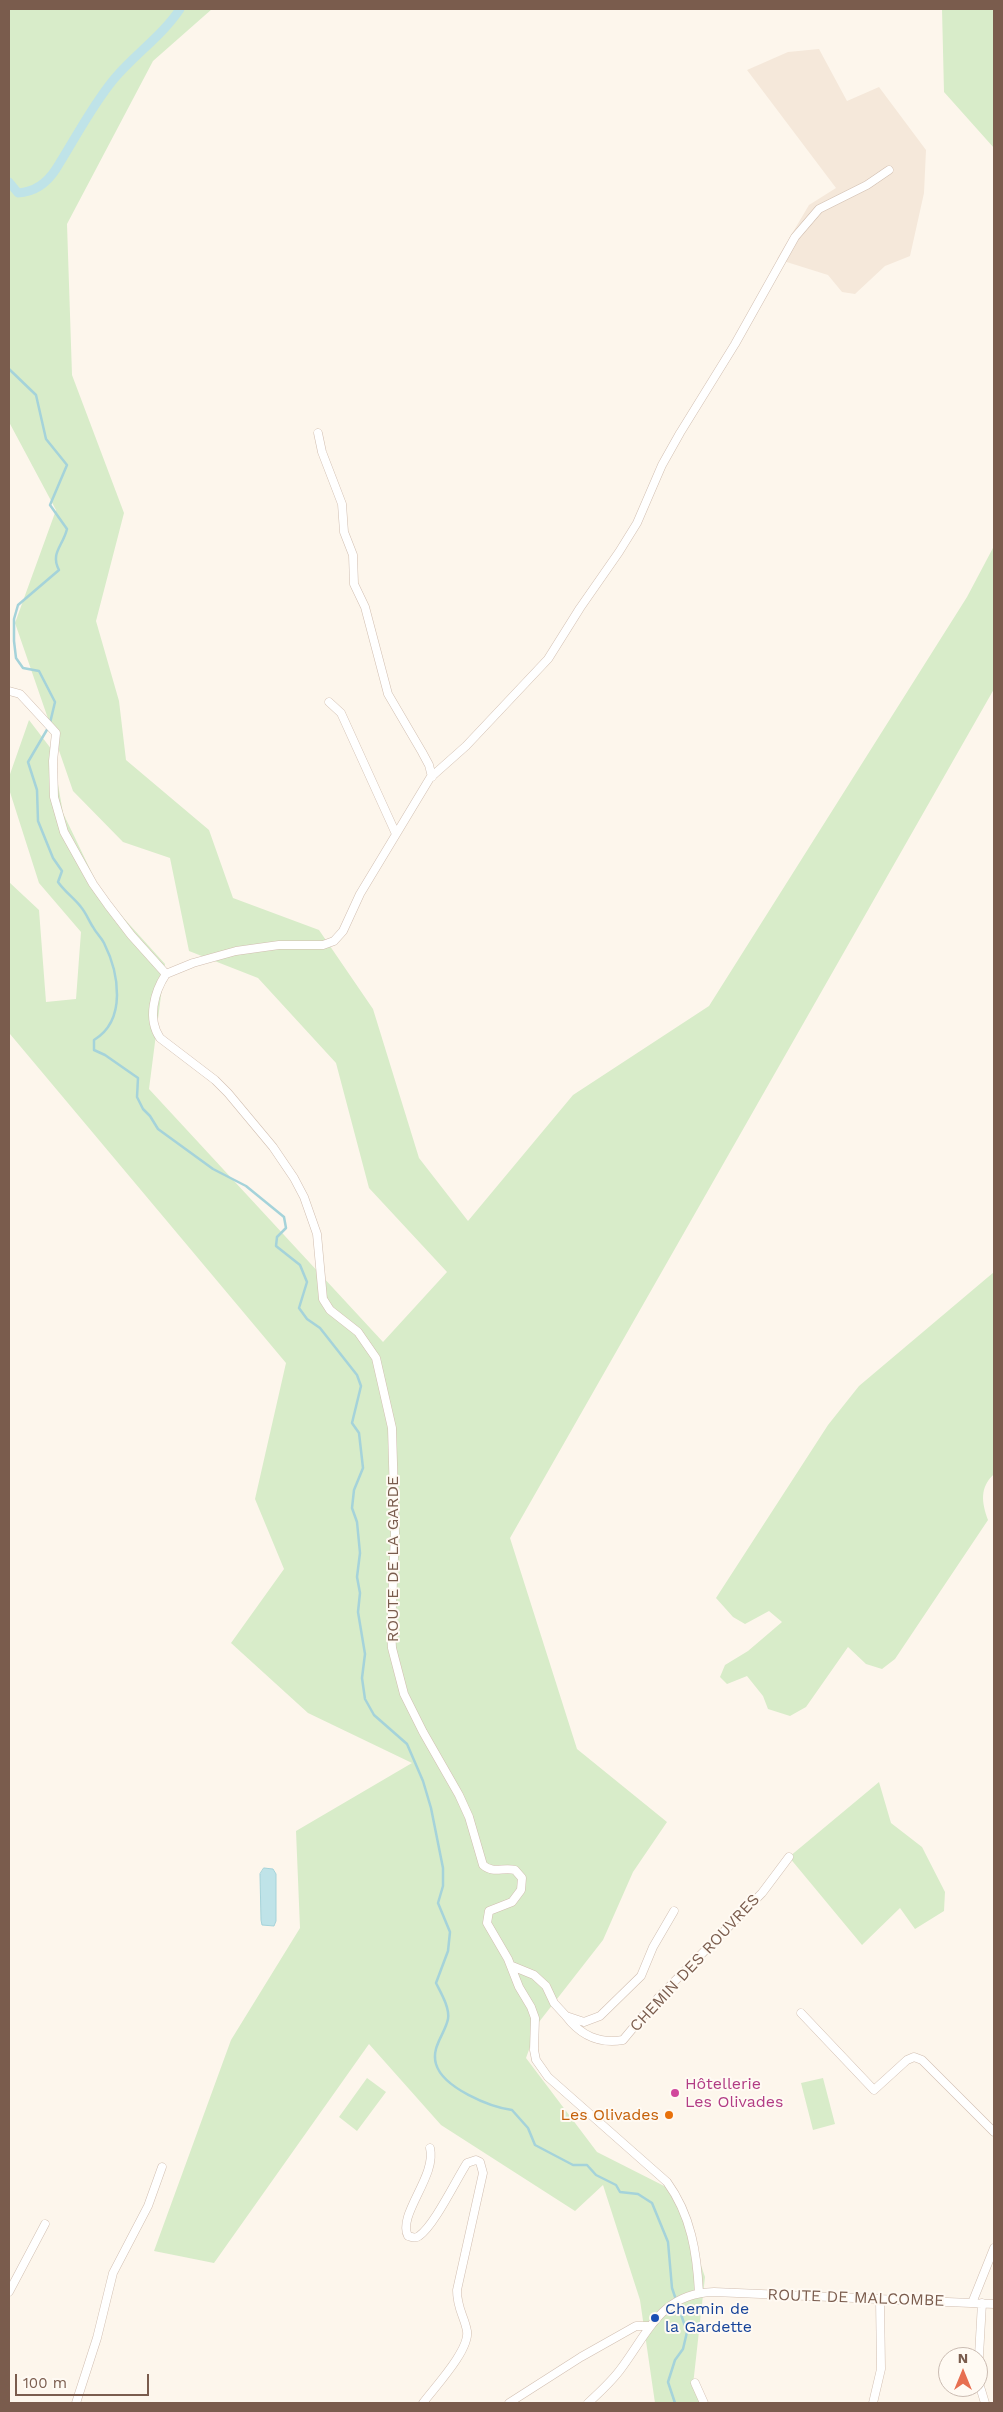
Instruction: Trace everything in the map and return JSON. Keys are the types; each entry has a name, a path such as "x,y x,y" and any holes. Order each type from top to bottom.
{"street":[{"path":"9,691 20,694 54,730 57,737 53,761 54,798 64,832 93,884 112,911 166,974 193,963 236,951 280,944 323,945 334,941 343,931 360,894 432,776 466,746 548,659 637,523 662,465 795,237 806,222 820,209 867,185 889,170"},
{"path":"318,433 322,452 342,504 344,532 353,556 354,584 365,607 388,694 429,765 432,776"},
{"path":"330,702 341,713 396,834"},
{"name":"ROUTE DE LA GARDE","path":"166,974 157,987 154,997 156,1032 160,1038 215,1080 228,1093 273,1147 294,1178 304,1197 317,1234 323,1299 330,1310 358,1332 376,1358 388,1408 392,1437 395,1533 392,1648 404,1694 459,1795 469,1817 483,1864 488,1869 516,1870 522,1878 521,1890 512,1902 508,1905 495,1907 487,1916 489,1929 512,1966 519,1987 527,1998 534,2018 534,2050 541,2069 667,2182 676,2194 694,2240 699,2292"},
{"name":"CHEMIN DES ROUVRES","path":"566,2016 575,2027 590,2038 610,2042 623,2040 658,1998 762,1893 789,1857"},
{"path":"512,1966 534,1976 546,1986 554,2003 566,2016 584,2022 600,2016 623,1996 641,1976 653,1948 674,1911"},
{"path":"801,2013 874,2090 907,2060 914,2057 922,2060 994,2132"},
{"path":"423,2403 451,2366 465,2342 467,2333 457,2304 457,2290 483,2173 480,2162 476,2160 467,2163 429,2224 419,2236 413,2238 408,2236 406,2224 430,2166 430,2148"},
{"path":"76,2403 97,2338 113,2273 148,2206 162,2167"},
{"path":"9,2292 45,2224"},
{"path":"972,2303 994,2248"},
{"name":"ROUTE DE MALCOMBE","path":"588,2403 619,2372 650,2326 673,2304 699,2292 994,2304"},
{"path":"873,2403 881,2369 880,2299"},
{"path":"980,2347 982,2304"},
{"path":"509,2403 581,2357 636,2326 650,2326"},
{"path":"695,2383 704,2403"}],"shaded area":[{"path":"819,49 847,101 879,87 926,150 924,193 910,256 885,266 855,294 842,292 828,275 777,259 809,205 836,188 747,70 788,52"}],"green space":[{"path":"9,9 212,9 153,61 67,224 72,375 124,513 96,621 119,701 126,760 209,830 233,898 319,930 373,1009 419,1158 468,1221 573,1095 709,1006 967,597 994,546 994,689 510,1538 577,1749 667,1822 633,1872 603,1940 539,2022 526,2058 597,2152 676,2192 705,2277 693,2385 702,2403 655,2403 640,2300 603,2185 575,2211 441,2125 369,2044 214,2263 154,2251 231,2040 300,1928 296,1831 412,1763 308,1713 231,1643 284,1569 255,1499 286,1363 10,1034 9,882 39,910 46,1002 76,999 81,932 39,883 9,789 9,777 29,720 52,750 63,813 102,894 165,964 149,1089 383,1342 447,1272 369,1188 336,1063 258,978 189,951 170,858 123,842 73,791 15,623 56,510 9,422"},
{"path":"942,9 994,9 994,148 944,92"},
{"path":"994,1272 994,1474 986,1485 983,1496 988,1520 895,1659 882,1669 866,1664 848,1647 806,1707 790,1716 768,1709 763,1696 747,1676 727,1684 720,1677 725,1665 748,1651 782,1622 769,1611 745,1624 733,1617 716,1598 828,1425 859,1386"},
{"path":"879,1782 891,1823 922,1847 945,1892 944,1911 915,1929 900,1908 862,1945 789,1857"},
{"path":"367,2078 386,2092 357,2131 339,2117"},
{"path":"823,2078 835,2124 813,2130 801,2083"}],"water":[{"path":"264,1868 273,1869 276,1874 276,1921 274,1926 262,1925 261,1920 260,1874"}],"waterway":[{"path":"9,182 18,193 35,189 49,179 114,79 165,28 180,9"},
{"path":"9,369 36,395 46,439 67,465 50,505 67,529 56,559 59,570 18,605 14,619 16,658 23,668 39,671 55,702 50,723"},
{"path":"48,728 28,762 37,790 38,821 53,858 62,871 58,882 83,909 103,941 116,982 116,1008 112,1021 105,1031 94,1040 94,1050 105,1055 138,1078 137,1097 143,1109 158,1129 213,1169 246,1186 284,1217 286,1228 277,1237 276,1246 300,1265 307,1282 299,1308 307,1319 320,1328 357,1375 361,1386 352,1423 359,1433 363,1468 354,1490 352,1508 357,1522 360,1553 357,1577 360,1593 358,1612 365,1654 362,1678 365,1699 374,1715 407,1744 423,1781 431,1808 443,1868 443,1886 438,1903 450,1932 448,1951 436,1983 445,2001 448,2019 435,2052 436,2064 440,2073 448,2081 468,2095 492,2105 512,2110 528,2128 535,2145 573,2165 587,2165 596,2175 616,2185 620,2192 638,2194 652,2203 668,2242 672,2288 687,2332 683,2349 675,2360 668,2382 675,2403"}],"place":[{"name":"Hôtellerie Les Olivades","path":"675,2093"},
{"name":"Les Olivades","path":"669,2115"},
{"name":"Chemin de la Gardette","path":"655,2318"}]}
